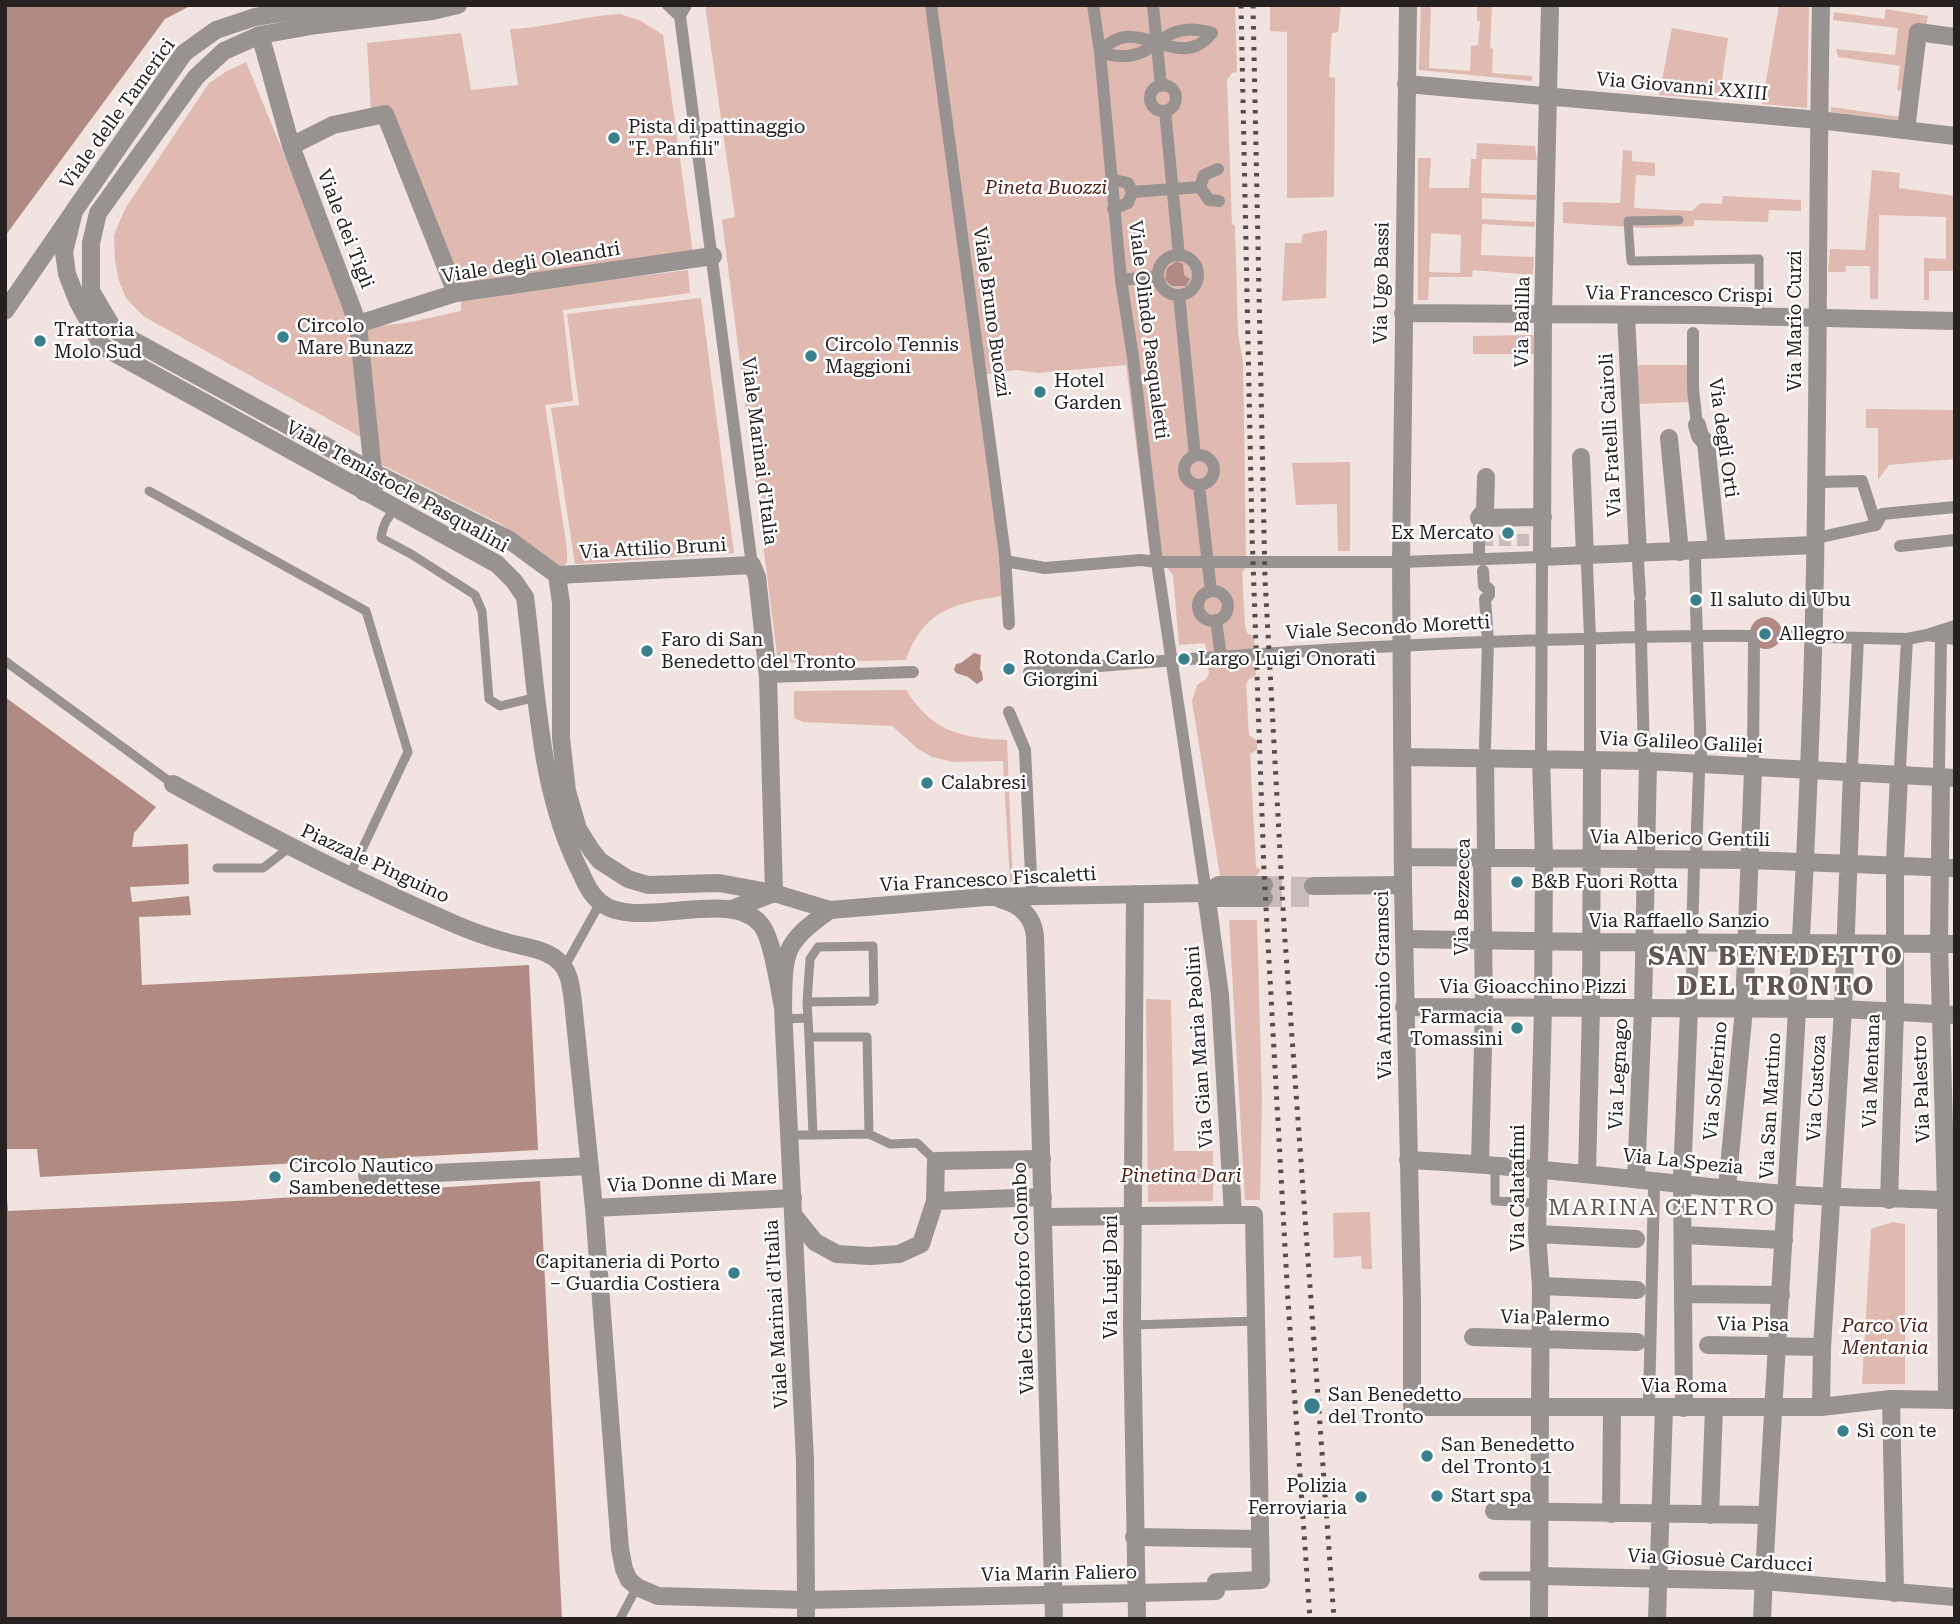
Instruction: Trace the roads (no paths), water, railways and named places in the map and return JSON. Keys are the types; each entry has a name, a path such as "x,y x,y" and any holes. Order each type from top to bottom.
{"street":[{"name":"Viale delle Tamerici","path":"5,311 184,53 216,30 255,17 312,8 397,5"},
{"name":"Viale Temistocle Pasqualini","path":"458,5 260,35 223,51 196,77 98,213 91,243 91,291 114,330 373,472 508,539 556,575"},
{"name":"Viale Marinai d'Italia","path":"668,5 683,11 752,565 757,577 768,677 774,893"},
{"name":"Viale Bruno Buozzi","path":"931,5 1005,561 1009,624"},
{"name":"Viale Olindo Pasqualetti","path":"1093,5 1100,52 1121,280 1171,660"},
{"path":"1153,5 1161,86"},
{"name":"Via Ugo Bassi","path":"1401,562 1408,5"},
{"name":"Via Balilla","path":"1542,640 1550,5"},
{"name":"Via Mario Curzi","path":"1812,636 1817,541 1816,318 1821,5"},
{"path":"1906,131 1918,32 1955,37"},
{"path":"1141,36 1157,43 1132,57 1115,57 1100,52 1107,44 1121,37 1141,36"},
{"name":"Viale dei Tigli","path":"262,45 291,146 358,324 373,472"},
{"name":"Via Giovanni XXIII","path":"1406,84 1819,120 1955,136"},
{"path":"1161,86 1169,87 1175,94 1172,107 1165,111 1154,108 1150,101 1153,89 1161,86"},
{"path":"1165,111 1179,255"},
{"path":"291,146 334,125 385,114 456,293"},
{"path":"1200,187 1204,175 1217,169"},
{"path":"1110,179 1128,183 1132,192 1128,203 1113,209"},
{"path":"1132,192 1200,187"},
{"path":"1200,187 1209,200 1219,201"},
{"name":"Viale Temistocle Pasqualini","path":"74,211 64,252 67,274 78,302 102,346 497,564 514,581 525,597 551,791 572,856 589,890 600,903"},
{"path":"1179,255 1192,260 1198,271 1196,285 1186,294 1179,295 1162,288 1158,276 1166,259 1179,255"},
{"name":"Viale degli Oleandri","path":"358,324 456,293 713,256"},
{"path":"1121,280 1158,276"},
{"path":"1179,295 1195,456"},
{"name":"Via Francesco Crispi","path":"1403,313 1626,314 1955,321"},
{"name":"Via Fratelli Cairoli","path":"1626,314 1638,558"},
{"name":"Via degli Orti","path":"1693,333 1693,389 1697,425 1700,436 1706,443 1717,549"},
{"path":"1669,438 1687,555 1696,593"},
{"path":"1195,456 1205,457 1214,469 1212,478 1204,485 1199,485 1190,482 1184,474 1185,465 1195,456"},
{"path":"1581,457 1590,638 1591,756 1591,1008 1587,1173"},
{"path":"364,492 373,489 376,481 373,472"},
{"path":"1479,518 1485,510 1486,477"},
{"path":"1821,482 1862,481 1876,525"},
{"path":"1199,485 1211,591"},
{"path":"1005,561 1045,568 1142,559 1157,562 1401,562 1481,565 1542,557 1586,560 1638,558 1817,541 1876,525 1882,514 1955,507"},
{"path":"1479,518 1543,517"},
{"name":"Via Bezzecca","path":"1479,518 1488,641 1486,850 1482,858 1488,1164"},
{"path":"1900,546 1955,540"},
{"name":"Via Legnago","path":"1636,1179 1647,860 1638,558"},
{"name":"Via Antonio Gramsci","path":"1401,562 1404,1007 1412,1301 1412,1407"},
{"name":"Via Attilio Bruni","path":"556,575 752,565"},
{"path":"556,575 561,603 561,738 567,791 578,829 592,850 600,861 628,879 648,885 719,883 774,893"},
{"path":"1211,591 1225,596 1228,606 1225,616 1216,620 1203,616 1199,608 1200,599 1211,591"},
{"path":"1696,608 1700,757"},
{"path":"1216,620 1221,657"},
{"path":"1782,636 1907,639 1955,626"},
{"name":"Viale Secondo Moretti","path":"1029,672 1171,660 1488,641 1642,635 1698,635 1752,640"},
{"path":"1927,635 1948,639"},
{"name":"Via San Martino","path":"1762,1619 1802,942 1812,636"},
{"path":"1852,769 1858,638"},
{"path":"1899,771 1907,639"},
{"name":"Via Palestro","path":"1948,639 1945,775 1951,1400"},
{"name":"Via Calatafimi","path":"1539,1619 1541,1286 1537,1234 1543,1009 1542,640"},
{"name":"Via Solferino","path":"1727,1188 1744,1009 1753,763 1752,640"},
{"name":"Via Gian Maria Paolini","path":"1171,660 1220,995 1233,1215"},
{"path":"768,677 913,672"},
{"path":"1009,712 1024,750 1032,896"},
{"name":"Via Galileo Galilei","path":"1404,757 1485,752 1541,753 1753,763 1809,770 1852,769 1945,775"},
{"name":"Via Custoza","path":"1821,1407 1822,1347 1843,1009 1852,769"},
{"name":"Via Mentana","path":"1889,1200 1899,771"},
{"path":"1684,1408 1682,1185 1699,773"},
{"name":"Piazzale Pinguino","path":"173,785 349,877 454,924 542,951 556,959 564,968"},
{"name":"Via Alberico Gentili","path":"1404,857 1749,860 1947,868"},
{"path":"1313,892 1404,885"},
{"name":"Via Francesco Fiscaletti","path":"774,893 830,910 986,897 1206,893 1219,886 1264,892"},
{"path":"600,903 616,910 638,913 732,909 774,893"},
{"name":"Via Luigi Dari","path":"1135,894 1132,1325 1137,1619"},
{"name":"Viale Cristoforo Colombo","path":"1035,936 1042,916 1062,895"},
{"name":"Viale Cristoforo Colombo","path":"986,897 1004,899 1016,905 1027,913 1034,924 1054,1619"},
{"name":"Viale Marinai d'Italia","path":"732,909 761,924 767,935 783,1014"},
{"name":"Viale Marinai d'Italia","path":"806,1619 805,1461 783,1014 783,964 796,936 830,910"},
{"name":"Via Raffaello Sanzio","path":"1404,939 1947,944"},
{"path":"564,968 570,979 590,1166 620,1549 624,1569 629,1580 637,1587"},
{"name":"Via Gioacchino Pizzi","path":"1404,1007 1643,1009 1690,1006 1895,1010 1948,1014"},
{"path":"793,1207 814,1242 837,1254 900,1254 921,1244 935,1201 936,1161 1042,1159"},
{"name":"Via La Spezia","path":"1408,1160 1539,1168 1787,1194 1951,1201"},
{"path":"367,1176 590,1166"},
{"path":"1654,1189 1660,1514 1657,1619"},
{"path":"935,1201 1043,1197"},
{"name":"Via Donne di Mare","path":"594,1208 793,1207"},
{"path":"1043,1217 1254,1215 1259,1539 1134,1537"},
{"path":"1537,1234 1636,1239"},
{"path":"1683,1235 1784,1240"},
{"path":"1541,1286 1637,1290"},
{"path":"1684,1294 1781,1295"},
{"name":"Via Palermo","path":"1472,1337 1637,1342"},
{"name":"Via Pisa","path":"1684,1346 1822,1347"},
{"path":"1891,1399 1895,1593"},
{"name":"Via Roma","path":"1412,1407 1612,1407 1656,1404 1684,1408 1821,1407 1891,1399 1951,1400"},
{"path":"1611,1514 1612,1407"},
{"path":"1710,1515 1714,1408"},
{"path":"1494,1511 1767,1515"},
{"name":"Via Marin Faliero","path":"637,1587 658,1596 673,1598 806,1600 1216,1591 1216,1582 1261,1580 1259,1539"},
{"name":"Via Giosuè Carducci","path":"1538,1576 1763,1581 1955,1597"}],"lane":[{"path":"1678,219 1628,221 1631,261 1759,259 1759,317"},
{"path":"149,491 366,611 408,752 349,877"},
{"path":"396,509 382,528 381,538 411,554 475,596 479,603 482,611 489,699 500,706 537,697"},
{"path":"5,661 173,785"},
{"path":"217,868 263,868 289,848"},
{"path":"564,968 600,903"},
{"path":"807,1002 874,1001 873,946 818,947 810,959 807,1002 813,1135"},
{"path":"783,1014 808,1018"},
{"path":"809,1037 867,1037 869,1134"},
{"path":"789,1135 869,1134 890,1144 917,1143 936,1161"},
{"path":"1488,1164 1495,1202 1538,1203"},
{"path":"1132,1325 1257,1321"},
{"name":"Via Giosuè Carducci","path":"1483,1576 1538,1576"},
{"path":"620,1619 637,1587"}],"tunnel":[{"path":"1481,540 1535,540"},
{"path":"1264,885 1313,886"},
{"path":"1264,898 1313,898"}],"railway":[{"path":"1241,5 1252,533 1264,871 1288,1301 1310,1619"},
{"path":"1253,5 1265,579 1284,926 1334,1619"}],"place":[{"name":"Pista di pattinaggio \"F. Panfili\"","path":"614,138"},
{"name":"Circolo Mare Bunazz","path":"283,337"},
{"name":"Trattoria Molo Sud","path":"40,341"},
{"name":"Circolo Tennis Maggioni","path":"811,356"},
{"name":"Hotel Garden","path":"1040,392"},
{"name":"Ex Mercato","path":"1508,533"},
{"name":"Il saluto di Ubu","path":"1696,600"},
{"name":"Allegro","path":"1765,634"},
{"name":"Faro di San Benedetto del Tronto","path":"647,651"},
{"name":"Largo Luigi Onorati","path":"1184,659"},
{"name":"Rotonda Carlo Giorgini","path":"1009,669"},
{"name":"Calabresi","path":"927,783"},
{"name":"B&B Fuori Rotta","path":"1517,882"},
{"name":"Farmacia Tomassini","path":"1517,1028"},
{"name":"Circolo Nautico Sambenedettese","path":"275,1177"},
{"name":"Capitaneria di Porto – Guardia Costiera","path":"734,1273"},
{"name":"San Benedetto del Tronto","path":"1312,1406"},
{"name":"Sì con te","path":"1843,1431"},
{"name":"San Benedetto del Tronto 1","path":"1427,1456"},
{"name":"Start spa","path":"1437,1496"},
{"name":"Polizia Ferroviaria","path":"1361,1497"}],"district":[{"name":"SAN BENEDETTO DEL TRONTO","path":"1776,972"},
{"name":"MARINA CENTRO","path":"1662,1208"}],"park label":[{"name":"Pineta Buozzi","path":"1046,188"},
{"name":"Pinetina Dari","path":"1181,1176"},
{"name":"Parco Via Mentania","path":"1885,1337"}]}
